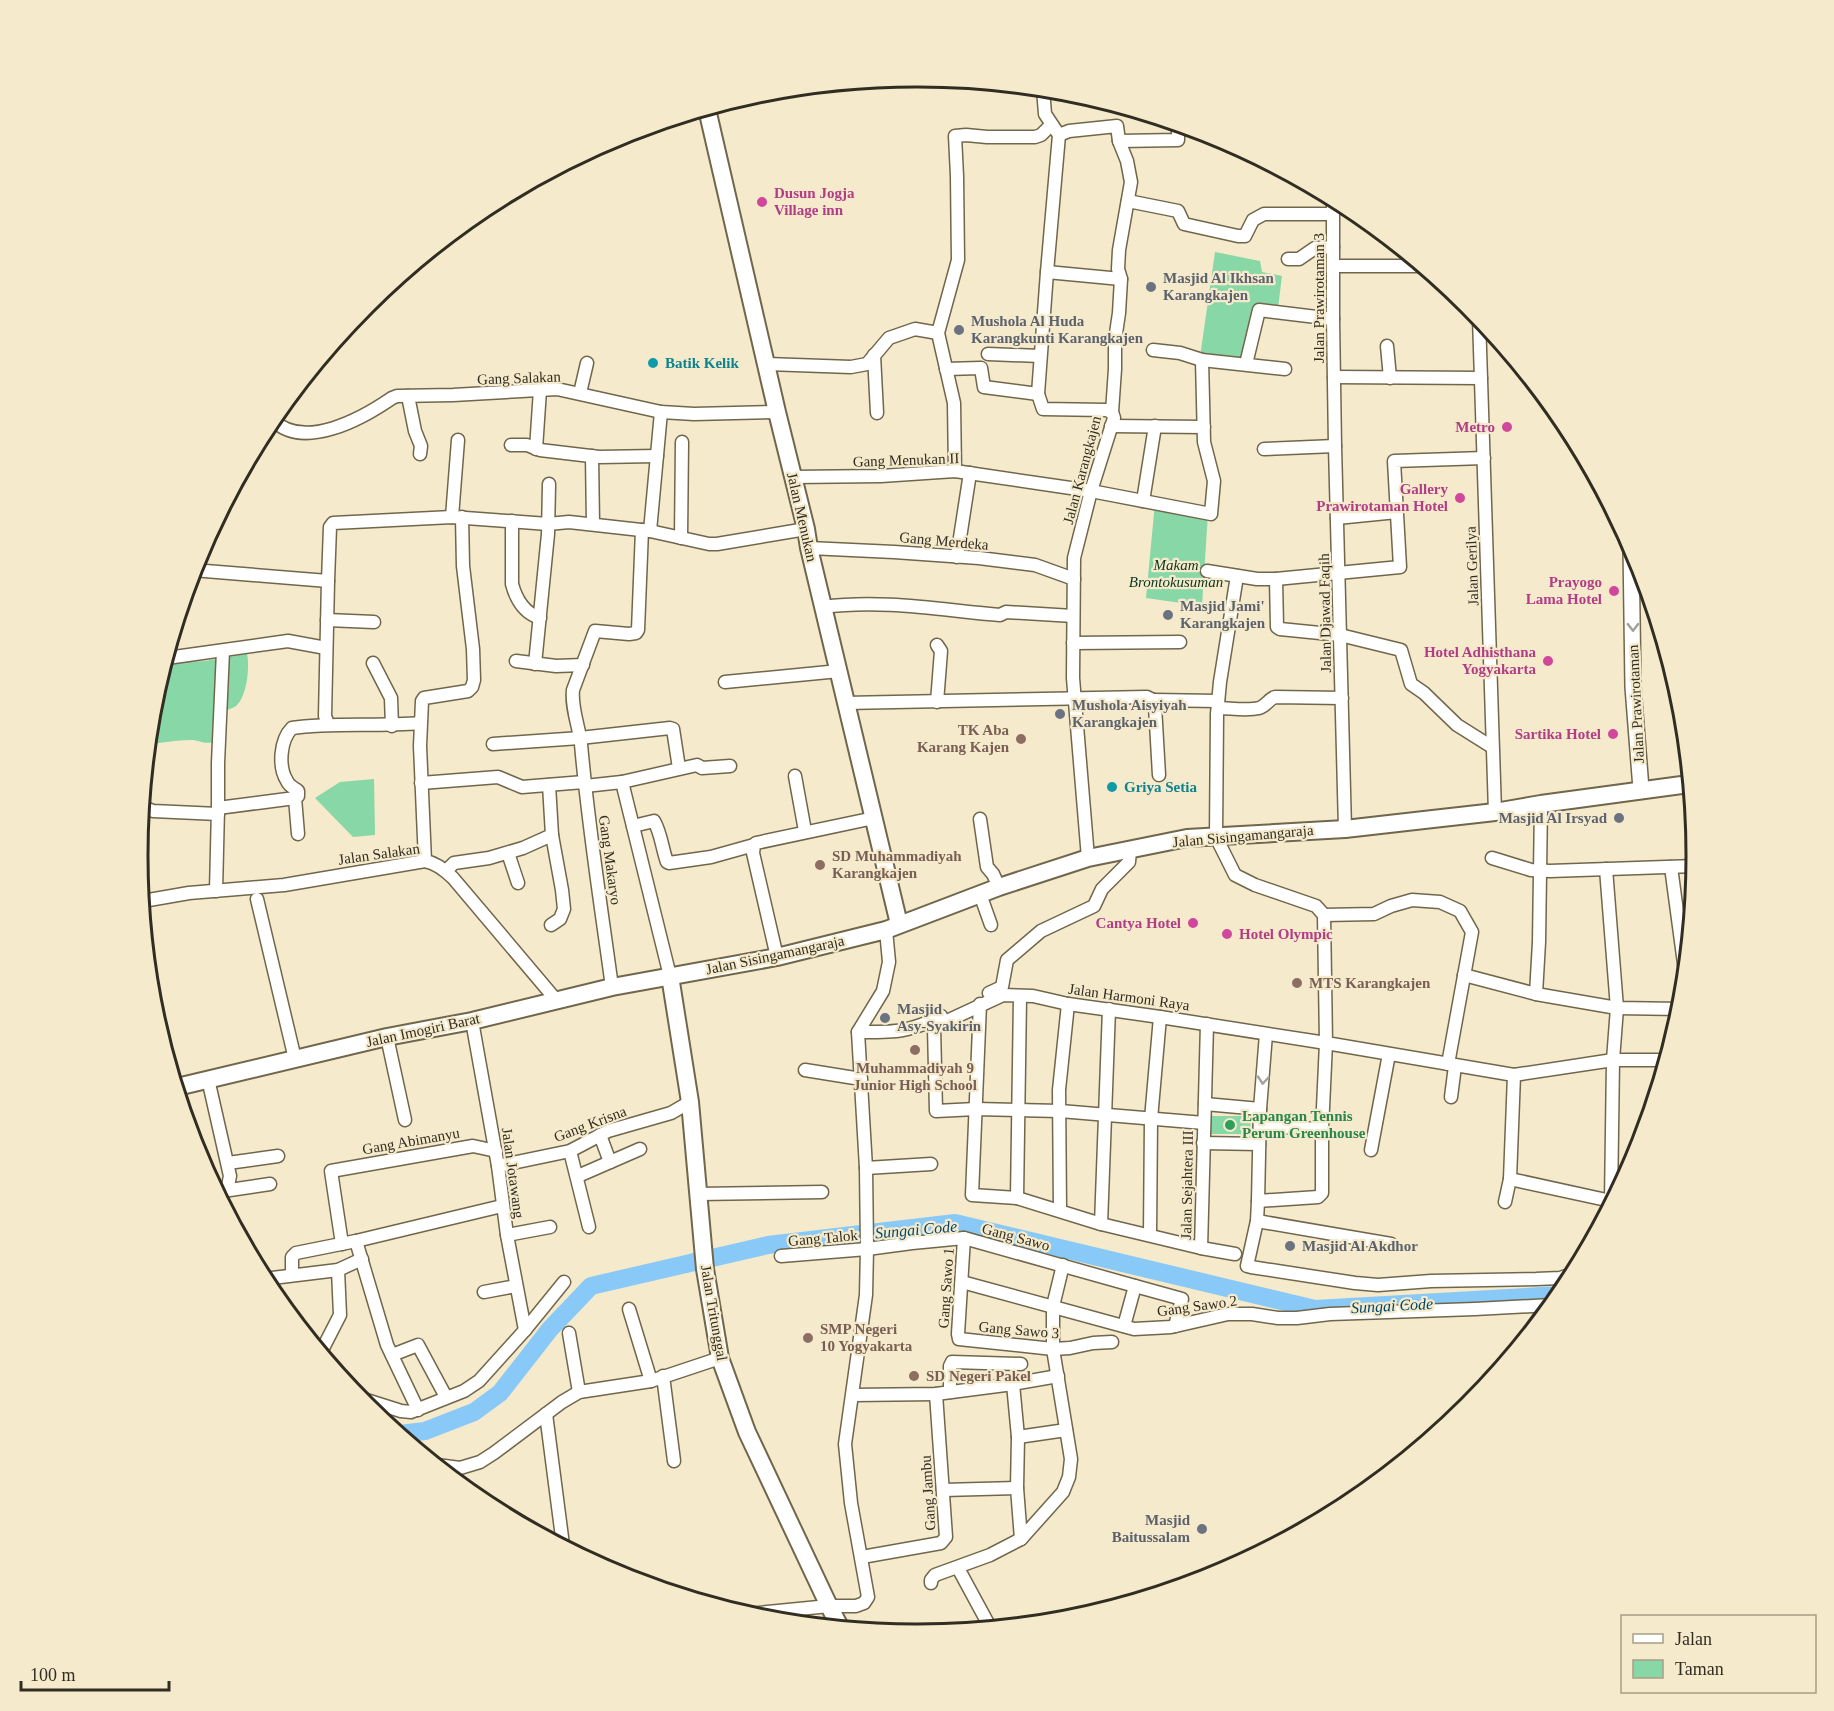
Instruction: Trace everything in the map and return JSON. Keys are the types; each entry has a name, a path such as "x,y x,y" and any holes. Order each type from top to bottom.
{"main road":[{"name":"Jalan Menukan","path":"709,116 845,703 874,818 893,927"},
{"name":"Jalan Sisingamangaraja","path":"670,976 777,957 893,927 999,887 1088,858 1187,838 1345,829 1495,812 1682,785"},
{"name":"Jalan Imogiri Barat","path":"184,1085 387,1037 471,1021 612,987 670,976"},
{"name":"Jalan Tritunggal","path":"670,976 690,1102 705,1269 720,1358 747,1432 836,1619"}],"street":[{"path":"946,369 981,368 984,387 1038,394 1059,135 1047,119 1043,98"},
{"path":"955,471 954,403 938,333 958,260 955,136 1035,137 1041,135 1051,125"},
{"path":"1059,135 1069,131 1117,126 1119,141 1127,161 1131,182 1119,250 1118,269 1121,279 1115,340 1112,412"},
{"path":"1119,141 1178,140 1178,133"},
{"path":"1128,201 1178,212 1184,224 1238,236 1245,236 1253,220 1264,214 1334,214"},
{"name":"Jalan Prawirotaman 3","path":"1334,211 1335,397"},
{"path":"1288,259 1299,260 1315,248 1333,247"},
{"path":"1333,266 1409,266"},
{"path":"1047,272 1121,279"},
{"path":"1246,364 1259,310 1333,320"},
{"path":"767,364 851,367 867,364 889,338 915,329 938,333"},
{"name":"Jalan Gerilya","path":"1479,333 1495,812"},
{"path":"1387,346 1390,378"},
{"path":"1153,350 1180,353 1202,360 1285,369"},
{"path":"988,354 1040,356"},
{"path":"874,356 877,413"},
{"path":"1111,426 1204,427 1202,360"},
{"path":"580,393 587,363"},
{"path":"1334,377 1481,378"},
{"path":"536,449 540,390"},
{"name":"Gang Salakan","path":"280,426 289,430 318,432 362,417 392,398 540,390 580,393 661,412 694,414 777,412"},
{"name":"Jalan Karangkajen","path":"1038,394 1043,409 1106,410 1112,412 1113,418 1074,558 1074,699 1088,858"},
{"path":"408,396 415,431 421,447 420,454"},
{"name":"Jalan Djawad Faqih","path":"1335,397 1345,829"},
{"path":"646,530 661,412"},
{"path":"1143,501 1155,426"},
{"name":"Gang Menukan II","path":"794,477 880,476 955,471 1091,491 1211,514 1214,481 1205,451 1204,427"},
{"path":"425,856 421,783 422,701 424,698 468,691 474,680 473,649 457,517 458,440"},
{"path":"681,538 682,442"},
{"path":"511,445 527,445 536,449 617,458 657,456"},
{"path":"1264,449 1335,446"},
{"path":"592,456 593,524"},
{"path":"1207,572 1276,579 1400,567 1394,461 1484,458"},
{"path":"957,557 970,473"},
{"path":"535,664 548,524 549,484"},
{"path":"1337,518 1397,512"},
{"path":"328,724 326,648 330,527 333,523 457,517 548,524 569,522 646,530 709,544 806,529"},
{"path":"512,521 512,584 517,598 526,610 540,618"},
{"name":"Gang Makaryo","path":"612,987 584,784 580,738 572,697 595,631 629,634 636,633 638,630 646,530"},
{"name":"Gang Merdeka","path":"809,548 957,557 1035,565 1074,579"},
{"path":"203,571 328,581"},
{"path":"1238,576 1218,704 1216,837 1235,875 1255,885 1316,906 1324,915 1326,1043 1322,1193 1320,1196 1258,1201"},
{"path":"1276,579 1277,627 1340,635 1401,650 1411,684 1424,693 1457,725 1492,747"},
{"name":"Jalan Prawirotaman","path":"1638,589 1633,687 1641,789"},
{"path":"823,607 886,604 1000,615 1006,612 1073,615"},
{"path":"327,620 374,622"},
{"path":"175,657 291,641 326,648"},
{"path":"1073,643 1180,642"},
{"path":"937,645 941,651 937,702"},
{"path":"216,891 223,651"},
{"path":"516,661 556,666 582,665"},
{"path":"373,663 391,698 392,726"},
{"path":"725,682 839,671"},
{"path":"845,703 1147,697 1153,700 1258,708 1275,696 1342,698"},
{"path":"1153,700 1160,775"},
{"path":"298,834 295,798 298,792 286,780 281,762 288,732 292,728 328,724 392,726 420,723"},
{"path":"493,744 673,729 679,768"},
{"path":"421,783 498,777 522,787 622,782 697,765 702,768 730,766"},
{"path":"795,776 805,831"},
{"path":"622,782 670,976"},
{"path":"549,785 552,835 564,909 560,919 551,925"},
{"path":"150,810 218,811 295,798"},
{"path":"1536,994 1541,804"},
{"path":"633,826 654,821 669,863 711,857 805,831 874,818"},
{"path":"980,819 987,867 999,887"},
{"path":"449,868 454,862 489,858 508,853 552,835"},
{"path":"754,845 753,853 777,957"},
{"path":"858,1032 899,1032 912,1029 1002,987 1007,960 1041,931 1094,906 1102,889 1130,862 1130,850"},
{"path":"508,853 518,883"},
{"name":"Jalan Salakan","path":"150,900 189,893 284,885 425,856 431,862 449,868 557,1001"},
{"path":"1492,858 1540,871 1686,866"},
{"path":"1671,867 1681,939"},
{"path":"1606,869 1617,1008 1613,1060 1611,1184"},
{"path":"980,894 991,925"},
{"path":"257,899 295,1059"},
{"path":"1324,915 1374,914 1412,900 1440,902 1460,911 1472,932 1452,1065 1451,1097"},
{"path":"779,1611 856,1606 868,1597 845,1455 866,1295 868,1218 858,1032 883,991 893,927"},
{"path":"1464,975 1536,994 1617,1008 1670,1009"},
{"name":"Jalan Harmoni Raya","path":"976,1109 936,1111 934,1026 1003,995 1033,996 1068,1004 1207,1024 1514,1075 1613,1060 1657,1060"},
{"path":"1017,1198 1020,997"},
{"path":"980,1004 972,1195 1017,1198 1101,1224 1235,1254"},
{"path":"1060,1210 1059,1090 1068,1004"},
{"path":"1101,1224 1109,1009"},
{"path":"1150,1236 1151,1119 1160,1017"},
{"name":"Jalan Jotawang","path":"471,1021 496,1151 502,1206 525,1330"},
{"name":"Jalan Sejahtera III","path":"1201,1248 1207,1024"},
{"path":"1266,1034 1260,1109 1257,1221 1247,1266 1355,1283 1378,1284 1559,1278"},
{"path":"387,1037 405,1120"},
{"path":"1371,1150 1389,1054"},
{"path":"805,1070 861,1079"},
{"path":"1505,1202 1510,1179 1514,1075"},
{"path":"208,1079 228,1163 229,1183 225,1188"},
{"name":"Gang Krisna","path":"498,1167 570,1151 618,1127 671,1113 690,1102"},
{"path":"1205,1104 1260,1109"},
{"path":"976,1109 1060,1111 1204,1123"},
{"path":"1260,1126 1322,1130"},
{"path":"600,1135 610,1162"},
{"path":"1203,1143 1259,1144"},
{"name":"Gang Abimanyu","path":"342,1244 332,1171 473,1146 496,1151"},
{"path":"578,1176 640,1149"},
{"path":"570,1151 589,1227"},
{"path":"228,1163 278,1156"},
{"path":"866,1168 931,1164"},
{"path":"1510,1179 1603,1200"},
{"path":"227,1192 270,1184"},
{"path":"698,1194 822,1192"},
{"path":"292,1275 294,1254 502,1206"},
{"path":"1257,1221 1391,1244"},
{"path":"507,1235 550,1227"},
{"name":"Gang Sawo","path":"867,1246 964,1238 1182,1299 1175,1326"},
{"name":"Gang Sawo 1","path":"959,1339 964,1238"},
{"path":"356,1241 381,1326 418,1410"},
{"name":"Gang Talok","path":"781,1256 867,1246"},
{"path":"275,1277 338,1270 362,1259"},
{"path":"932,1583 934,1575 990,1556 1021,1539 1063,1492 1067,1484 1071,1459 1053,1349 1053,1306 1063,1265"},
{"path":"325,1345 340,1315 338,1270"},
{"path":"379,1404 406,1412 418,1410 470,1388 525,1330 564,1282"},
{"name":"Gang Sawo 2","path":"962,1282 1134,1329 1175,1326 1228,1314 1297,1318 1330,1314 1539,1306"},
{"path":"484,1292 516,1286"},
{"path":"1124,1326 1135,1286"},
{"path":"629,1309 651,1381"},
{"path":"569,1333 579,1392"},
{"name":"Gang Sawo 3","path":"959,1339 1053,1349 1112,1342"},
{"path":"392,1355 418,1345 446,1397"},
{"path":"452,1467 460,1468 480,1462 579,1392 651,1381 720,1358"},
{"path":"950,1392 952,1362 1021,1364"},
{"path":"663,1376 674,1461"},
{"path":"853,1395 936,1394 1058,1376"},
{"path":"1013,1384 1018,1437 1017,1488 1021,1539"},
{"name":"Gang Jambu","path":"862,1557 944,1541 946,1532 936,1394"},
{"path":"546,1414 562,1537"},
{"path":"1018,1437 1066,1430"},
{"path":"942,1490 1017,1488"},
{"path":"958,1568 986,1620"}],"green space":[{"path":"1215,252 1260,261 1262,272 1282,276 1278,308 1257,306 1246,363 1200,357"},
{"name":"Makam Brontokusuman","path":"1155,503 1208,513 1202,606 1146,598"},
{"path":"247,654 248,673 243,696 236,706 223,711 219,739 207,743 190,740 157,743 174,663 205,661"},
{"path":"374,779 375,835 353,837 315,798 340,782"},
{"name":"Lapangan Tennis Perum Greenhouse","path":"1210,1116 1250,1116 1251,1134 1211,1134"}],"waterway":[{"name":"Sungai Code","path":"410,1433 425,1431 474,1412 500,1393 550,1329 591,1286 768,1245 955,1223 1315,1309 1546,1296"}],"place":[{"name":"Dusun Jogja Village inn","path":"762,202"},
{"name":"Masjid Al Ikhsan Karangkajen","path":"1151,287"},
{"name":"Mushola Al Huda Karangkunti Karangkajen","path":"959,330"},
{"name":"Batik Kelik","path":"653,363"},
{"name":"Metro","path":"1507,427"},
{"name":"Gallery Prawirotaman Hotel","path":"1460,498"},
{"name":"Prayogo Lama Hotel","path":"1614,591"},
{"name":"Masjid Jami' Karangkajen","path":"1168,615"},
{"name":"Hotel Adhisthana Yogyakarta","path":"1548,661"},
{"name":"Mushola Aisyiyah Karangkajen","path":"1060,714"},
{"name":"Sartika Hotel","path":"1613,734"},
{"name":"TK Aba Karang Kajen","path":"1021,739"},
{"name":"Griya Setia","path":"1112,787"},
{"name":"Masjid Al Irsyad","path":"1619,818"},
{"name":"SD Muhammadiyah Karangkajen","path":"820,865"},
{"name":"Cantya Hotel","path":"1193,923"},
{"name":"Hotel Olympic","path":"1227,934"},
{"name":"MTS Karangkajen","path":"1297,983"},
{"name":"Masjid Asy-Syakirin","path":"885,1018"},
{"name":"Muhammadiyah 9 Junior High School","path":"915,1050"},
{"name":"Lapangan Tennis Perum Greenhouse","path":"1230,1125"},
{"name":"Masjid Al Akdhor","path":"1290,1246"},
{"name":"SMP Negeri 10 Yogyakarta","path":"808,1338"},
{"name":"SD Negeri Pakel","path":"914,1376"},
{"name":"Masjid Baitussalam","path":"1202,1529"}]}
